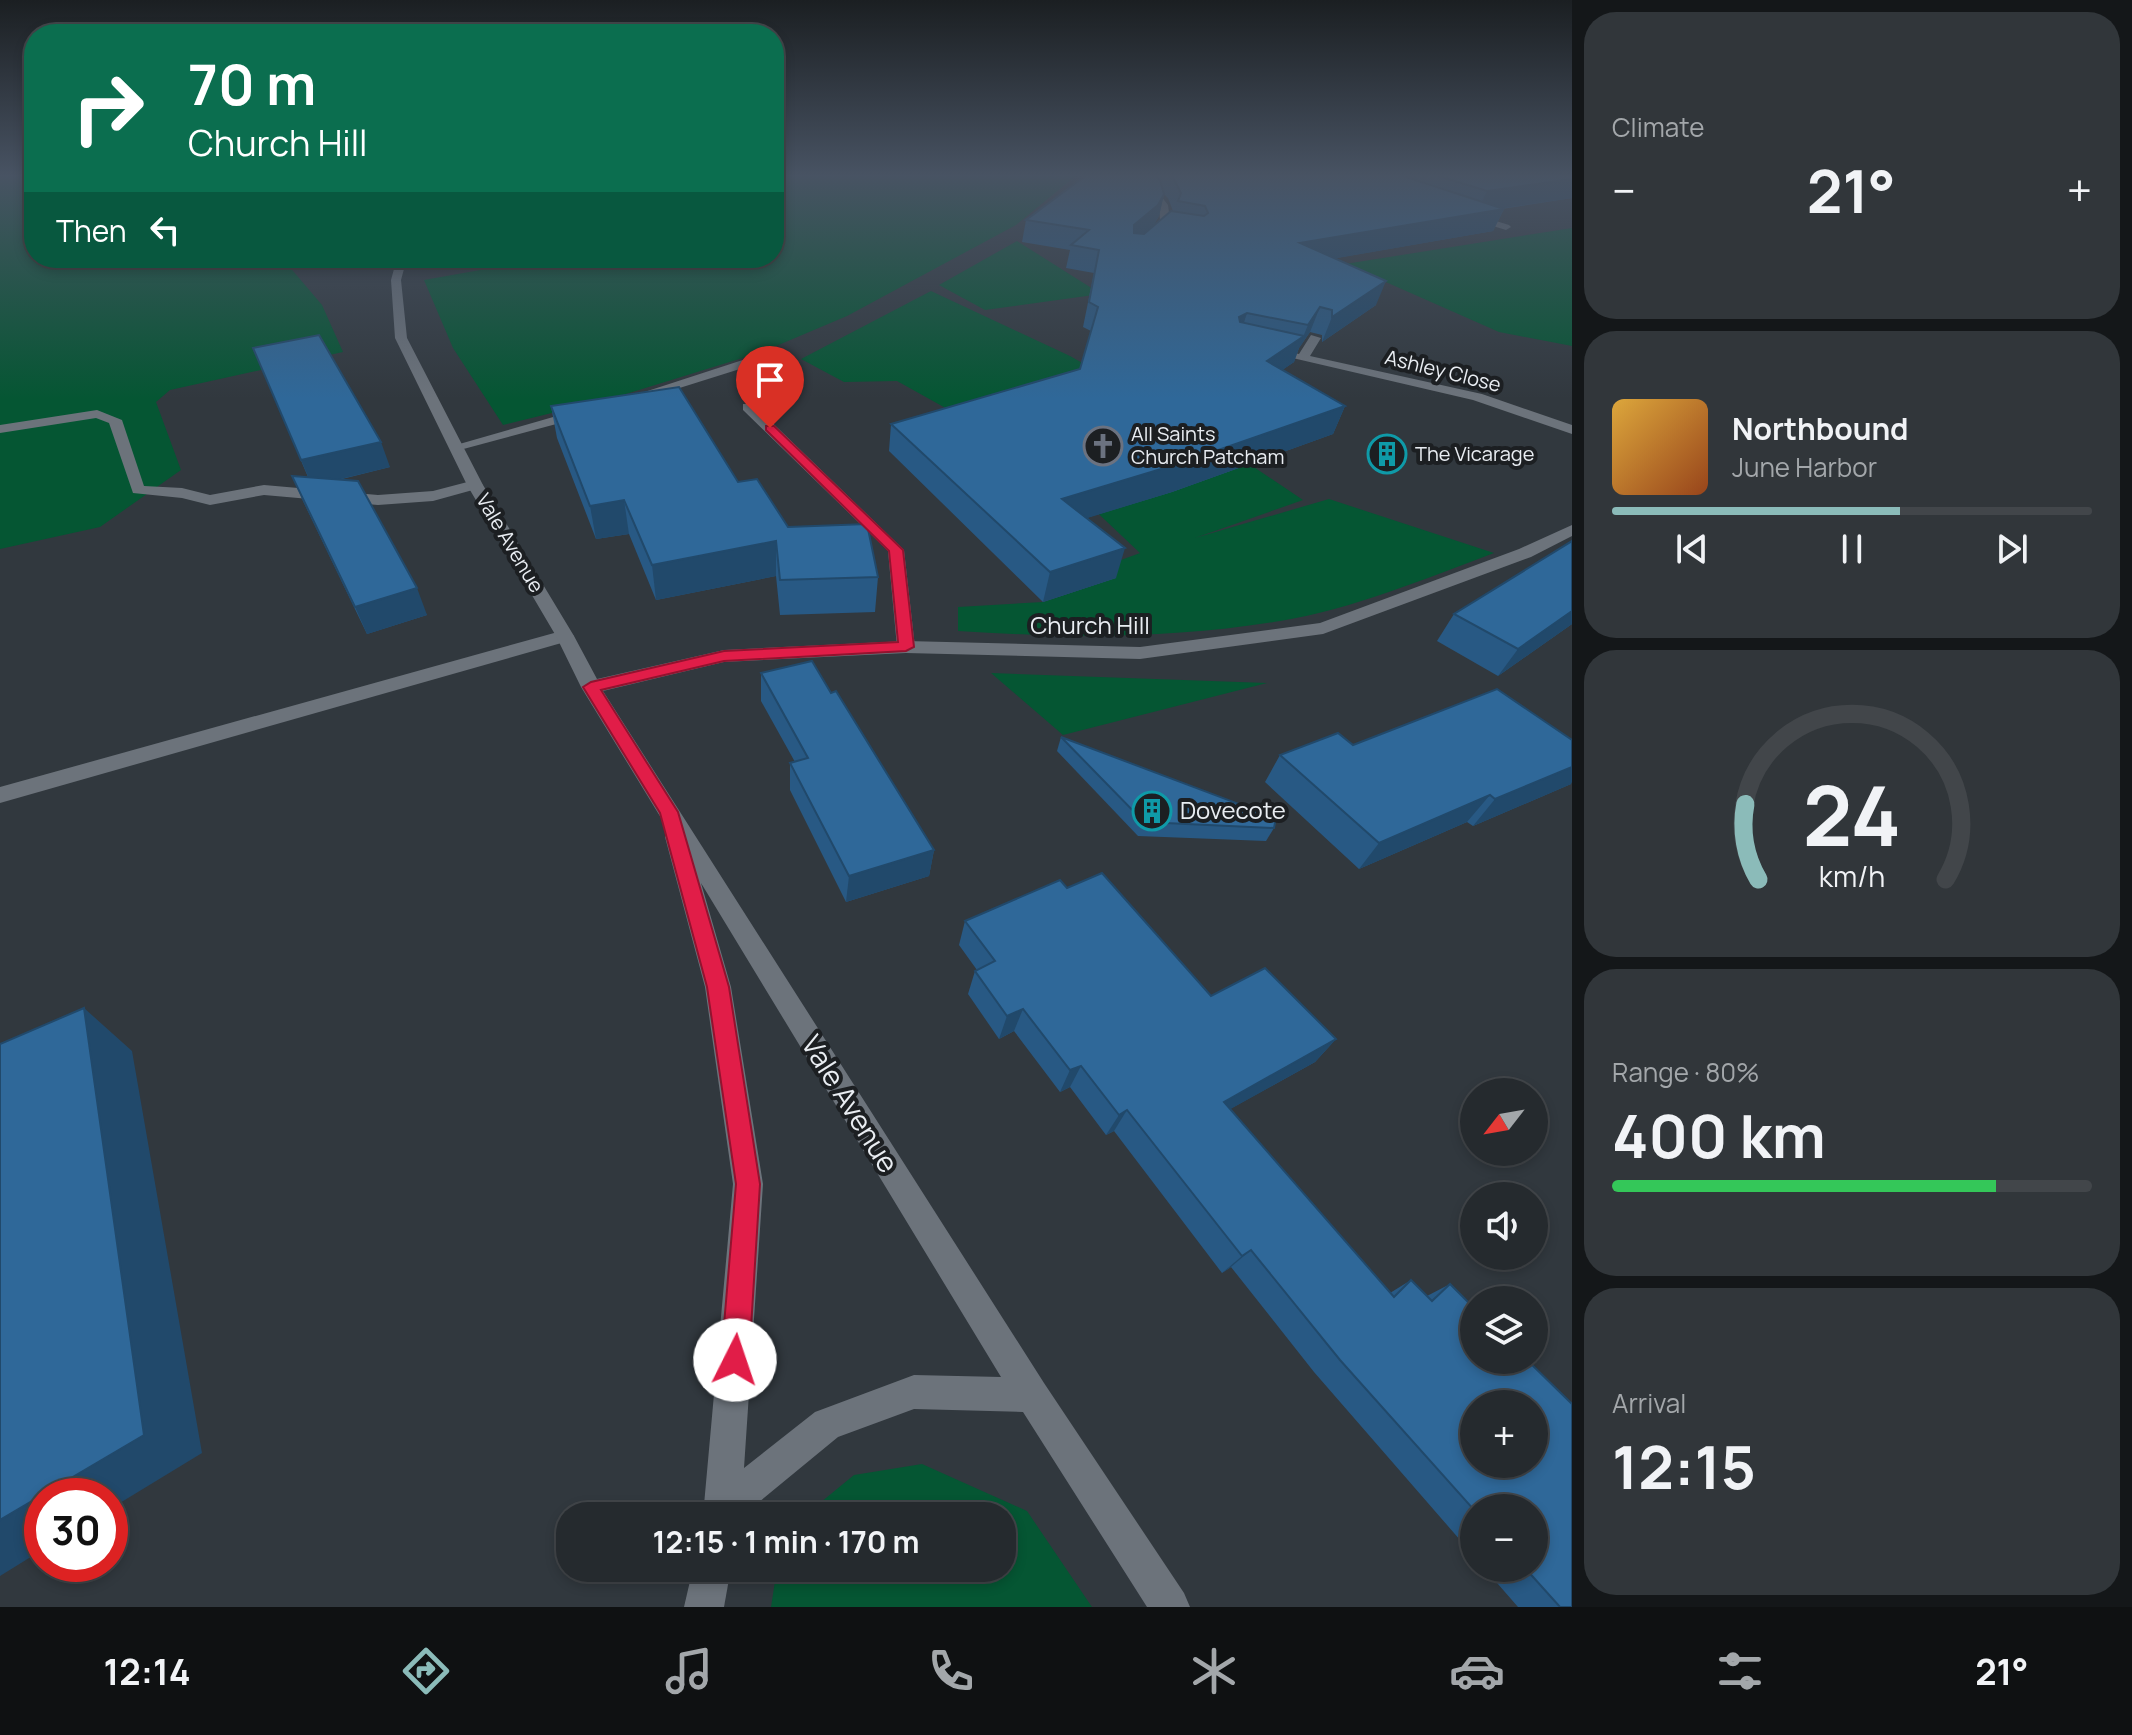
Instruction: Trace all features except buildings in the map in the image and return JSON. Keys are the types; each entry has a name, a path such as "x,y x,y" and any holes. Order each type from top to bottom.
{"street":[{"name":"Vale Avenue","path":"399,268 396,280 401,338 475,485 565,636 591,687 1032,1395 1170,1607"},
{"path":"1302,359 1315,338"},
{"name":"Ashley Close","path":"1251,348 1477,397 1572,430"},
{"path":"617,403 755,360"},
{"path":"456,447 602,407"},
{"path":"748,407 896,550 906,647"},
{"path":"0,429 97,414 115,420 138,490 182,493 210,500 264,490 378,500 433,496 475,485"},
{"name":"Church Hill","path":"591,687 724,656 906,647 1140,653 1323,628 1525,553 1572,530"},
{"path":"0,795 565,636"},
{"name":"Vale Avenue","path":"669,812 718,987 748,1184 724,1502"},
{"name":"Vale Avenue","path":"735,1502 827,1424 900,1397 914,1392 1032,1395"},
{"path":"704,1607 709,1582"}],"green space":[{"path":"0,249 24,249 24,268 291,268 322,305 343,352 170,390 156,402 181,470 100,527 0,549"},
{"path":"784,249 971,249 847,316 762,352 613,398 503,425 453,348 424,280 492,268 784,268"},
{"path":"1003,249 1030,249 1101,294 985,310 939,285"},
{"path":"1440,249 1572,249 1572,346 1499,332 1345,264"},
{"path":"931,291 1070,356 1190,424 1303,500 1195,538 1329,499 1494,553 1334,609 1240,627 1119,635 958,631 958,607 1043,602 1115,578 1102,567 1140,553 1086,502 985,430 897,381 844,382 801,359"},
{"path":"991,673 1267,683 1063,735"},
{"path":"922,1464 1007,1502 821,1502 854,1475"},
{"path":"1016,1506 1027,1511 1092,1607 771,1607 775,1582 1016,1582"}],"place":[{"name":"All Saints Church Patcham","path":"1103,446"},
{"name":"The Vicarage","path":"1387,454"},
{"name":"Dovecote","path":"1152,811"}],"route":[{"path":"735,1360 748,1184 718,987 669,812 591,687 724,656 906,647 896,550 770,428"}]}
